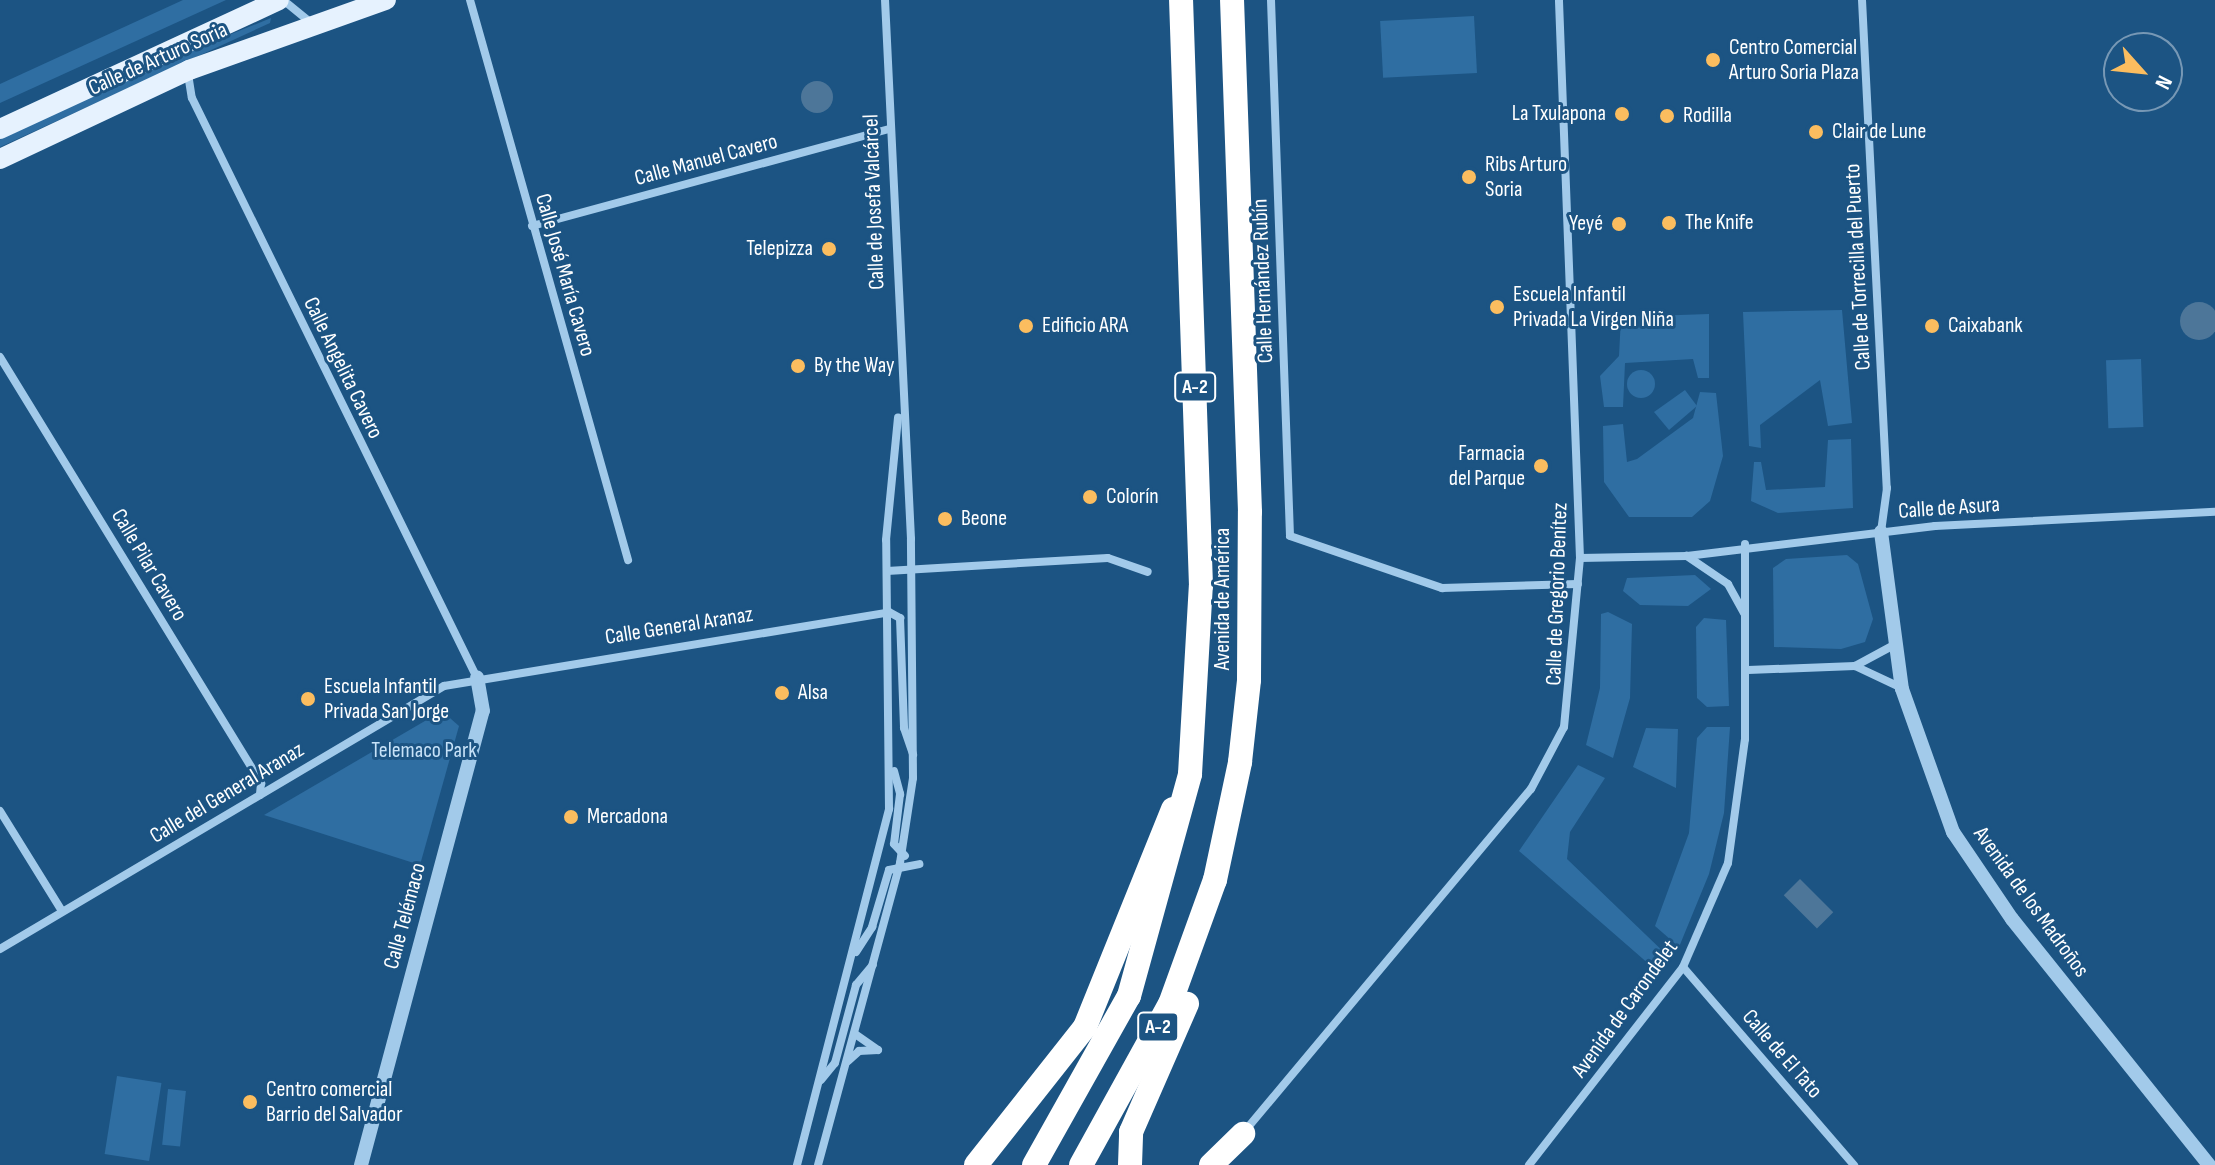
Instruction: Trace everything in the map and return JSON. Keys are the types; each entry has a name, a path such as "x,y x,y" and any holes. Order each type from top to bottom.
{"highway":[{"name":"Avenida de América","path":"1034,1165 1129,996 1190,774 1201,586 1181,0"},
{"name":"Avenida de América","path":"1081,1165 1170,1004 1215,880 1249,680 1232,0"},
{"path":"976,1165 1085,1027 1190,774"},
{"path":"1130,1165 1131,1132 1201,967 1215,880"},
{"path":"1211,1165 1243,1134"}],"main road":[{"name":"Calle de Arturo Soria","path":"0,129 281,0"},
{"name":"Calle de Arturo Soria","path":"0,159 189,70 313,22 386,0"}],"street":[{"path":"281,0 292,14 313,22"},
{"name":"Calle José María Cavero","path":"470,0 628,560"},
{"name":"Calle de Josefa Valcárcel","path":"818,1165 901,859 914,757 911,569 900,402 885,0"},
{"name":"Calle Hernández Rubín","path":"1271,0 1289,531 1311,548 1442,588 1578,584"},
{"name":"Calle de Gregorio Benítez","path":"1219,1165 1544,770 1573,688 1580,558 1559,0"},
{"name":"Calle de Torrecilla del Puerto","path":"1862,0 1887,488 1881,532"},
{"name":"Calle Angelita Cavero","path":"189,70 192,98 477,678"},
{"name":"Calle Manuel Cavero","path":"532,226 889,129"},
{"name":"Calle Pilar Cavero","path":"0,357 261,783 260,795"},
{"name":"Calle de Josefa Valcárcel","path":"797,1165 855,953 892,767 887,571 900,402"},
{"name":"Calle de Asura","path":"1580,558 1687,556 1745,544 1881,532 2215,512"},
{"name":"Avenida de los Madroños","path":"1881,532 1902,689 1939,799 1972,864 2209,1165"},
{"name":"Avenida de Carondelet","path":"1529,1165 1683,967 1736,829 1748,670 1745,544"},
{"path":"1687,556 1728,584 1746,618"},
{"path":"887,571 1108,558 1148,572"},
{"name":"Calle de Josefa Valcárcel","path":"889,612 900,618 904,728 914,757"},
{"name":"Calle General Aranaz","path":"477,678 889,612"},
{"path":"1748,670 1855,666 1894,645"},
{"path":"1855,666 1902,689"},
{"name":"Calle del General Aranaz","path":"0,949 435,690 477,678"},
{"name":"Calle Telémaco","path":"361,1165 483,711 477,678"},
{"name":"Calle de Josefa Valcárcel","path":"892,767 900,794 894,844 901,859"},
{"path":"0,811 62,911"},
{"name":"Calle de Josefa Valcárcel","path":"855,953 872,927 889,870 901,859"},
{"name":"Calle de Josefa Valcárcel","path":"820,1080 832,1072 856,985 873,964"},
{"name":"Calle de El Tato","path":"1683,967 1854,1165"},
{"path":"847,1061 859,1051 878,1050 855,1034"}],"green space":[{"path":"183,0 226,0 0,103 0,84"},
{"path":"1474,16 1477,73 1383,78 1380,21"},
{"path":"271,18 270,23 0,147 0,139 140,71"},
{"path":"1842,310 1852,423 1828,426 1820,380 1760,425 1761,448 1749,446 1743,312"},
{"path":"1709,314 1709,378 1698,378 1693,359 1625,363 1623,407 1604,407 1600,376 1619,356 1621,317"},
{"path":"2141,359 2143,427 2108,428 2106,360"},
{"path":"1641,370 1651,374 1655,384 1651,394 1641,398 1631,394 1627,384 1631,374"},
{"path":"1685,390 1697,406 1669,430 1654,412"},
{"path":"1700,392 1716,393 1723,456 1710,501 1692,517 1629,517 1604,482 1603,426 1623,424 1627,462 1637,459 1693,418"},
{"path":"1851,439 1853,508 1778,513 1751,501 1754,462 1761,462 1766,490 1825,487 1828,440"},
{"path":"1847,555 1858,564 1873,619 1865,642 1841,649 1774,647 1773,568 1786,559"},
{"path":"1695,575 1711,589 1688,606 1640,605 1623,591 1627,578"},
{"path":"1608,612 1632,624 1630,698 1613,758 1586,745 1600,688 1601,614"},
{"path":"1704,618 1726,620 1729,706 1707,707 1697,698 1696,627"},
{"name":"Telemaco Park","path":"442,711 459,726 420,865 264,815"},
{"path":"1707,727 1730,727 1724,813 1709,874 1679,947 1655,926 1689,833 1697,738"},
{"path":"1646,728 1678,729 1676,788 1633,767"},
{"path":"1578,765 1605,778 1570,832 1567,859 1671,959 1658,972 1519,851"},
{"path":"117,1076 161,1083 149,1161 105,1154"},
{"path":"168,1089 186,1091 180,1147 162,1145"}],"shaded area":[{"path":"817,81 828,86 833,97 828,108 817,113 806,108 801,97 806,86"},
{"path":"2199,302 2212,308 2218,321 2212,334 2199,340 2186,334 2180,321 2186,308"},
{"path":"1800,879 1833,912 1817,928 1784,895"}],"place":[{"name":"Centro Comercial Arturo Soria Plaza","path":"1713,60"},
{"name":"La Txulapona","path":"1622,114"},
{"name":"Rodilla","path":"1667,116"},
{"name":"Clair de Lune","path":"1816,132"},
{"name":"Ribs Arturo Soria","path":"1469,177"},
{"name":"The Knife","path":"1669,223"},
{"name":"Yeyé","path":"1619,224"},
{"name":"Telepizza","path":"829,249"},
{"name":"Escuela Infantil Privada La Virgen Niña","path":"1497,307"},
{"name":"Edificio ARA","path":"1026,326"},
{"name":"Caixabank","path":"1932,326"},
{"name":"By the Way","path":"798,366"},
{"name":"Farmacia del Parque","path":"1541,466"},
{"name":"Colorín","path":"1090,497"},
{"name":"Beone","path":"945,519"},
{"name":"Alsa","path":"782,693"},
{"name":"Escuela Infantil Privada San Jorge","path":"308,699"},
{"name":"Mercadona","path":"571,817"},
{"name":"Centro comercial Barrio del Salvador","path":"250,1102"}]}
